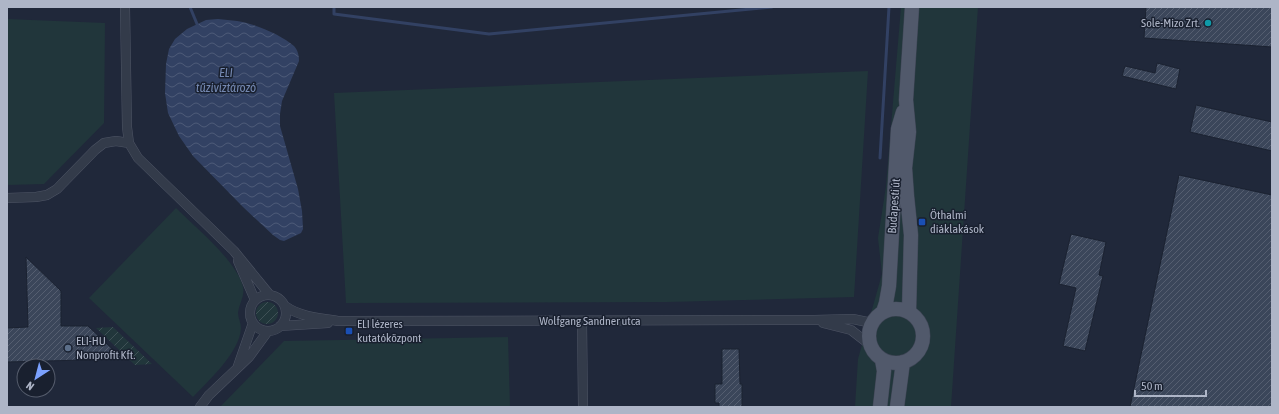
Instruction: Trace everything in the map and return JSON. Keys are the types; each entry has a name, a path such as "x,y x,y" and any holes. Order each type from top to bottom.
{"main road":[{"name":"Budapesti út","path":"909,312 911,236 907,196 906,168 908,132 906,100 912,7"},
{"name":"Budapesti út","path":"883,312 889,286 898,129 906,100"},
{"path":"896,309 909,312 917,319 922,329 923,339 920,349 913,358 903,362 892,363 882,360 874,353 869,344 868,333 872,323 877,316 883,312 896,309"},
{"path":"880,407 884,370 882,360"},
{"path":"897,407 903,362"}],"street":[{"path":"125,7 127,127 129,143 138,158 234,251 269,294 278,298 291,311 338,321"},
{"path":"7,198 36,197 46,195 57,189 95,150 104,143 116,141 129,143"},
{"path":"234,251 255,300"},
{"path":"269,294 255,300 249,311 250,318 253,323 262,330 268,331 276,329 280,326 285,317 285,306"},
{"name":"Wolfgang Sandner utca","path":"338,321 853,319 872,323"},
{"name":"Wolfgang Sandner utca","path":"814,320 851,330 869,344"},
{"path":"280,326 323,324 338,321"},
{"path":"582,321 583,407"},
{"path":"237,367 253,323"},
{"path":"200,407 209,395 249,357 268,331"}],"green space":[{"path":"901,7 978,7 951,407 855,407 858,359 882,274 878,238 886,186"},
{"path":"7,19 105,23 104,123 44,184 7,185"},
{"path":"868,71 854,297 667,302 346,303 334,93"},
{"path":"176,208 204,234 233,266 243,287 243,297 238,313 241,328 235,347 223,365 193,397 89,298"},
{"path":"267,302 275,305 278,313 275,321 267,324 259,321 256,313 259,305"},
{"path":"113,327 152,364 135,365 96,328"},
{"path":"508,337 510,407 220,407 284,341"}],"water":[{"name":"ELI tűzivíztározó","path":"218,19 244,22 267,30 289,42 294,46 298,53 299,61 282,101 280,126 298,189 302,211 303,229 301,233 284,241 273,235 243,207 193,156 179,136 168,113 165,93 166,64 169,49 175,39 187,29 206,20"}],"building":[{"name":"Sole-Mizo Zrt.","path":"1146,7 1272,7 1272,47 1144,38"},
{"path":"1157,63 1180,69 1176,89 1122,76 1125,66 1155,73"},
{"path":"1196,105 1272,122 1272,151 1190,132"},
{"path":"1179,175 1272,195 1272,407 1130,407"},
{"path":"1071,234 1106,242 1099,275 1103,276 1085,351 1063,346 1076,288 1059,284"},
{"path":"26,257 61,291 61,326 88,326 123,359 56,361 56,358 16,358 16,362 7,362 7,328 28,327"},
{"path":"722,349 739,349 742,407 719,407 719,403 715,403 715,384 722,384"}],"waterway":[{"path":"190,7 197,24"},
{"path":"334,7 334,14 489,34 772,7"},
{"path":"880,158 889,7"}],"place":[{"name":"Sole-Mizo Zrt.","path":"1208,23"},
{"name":"Öthalmi diáklakások","path":"922,222"},
{"name":"ELI lézeres kutatóközpont","path":"349,331"},
{"name":"ELI-HU Nonprofit Kft.","path":"68,348"}]}
